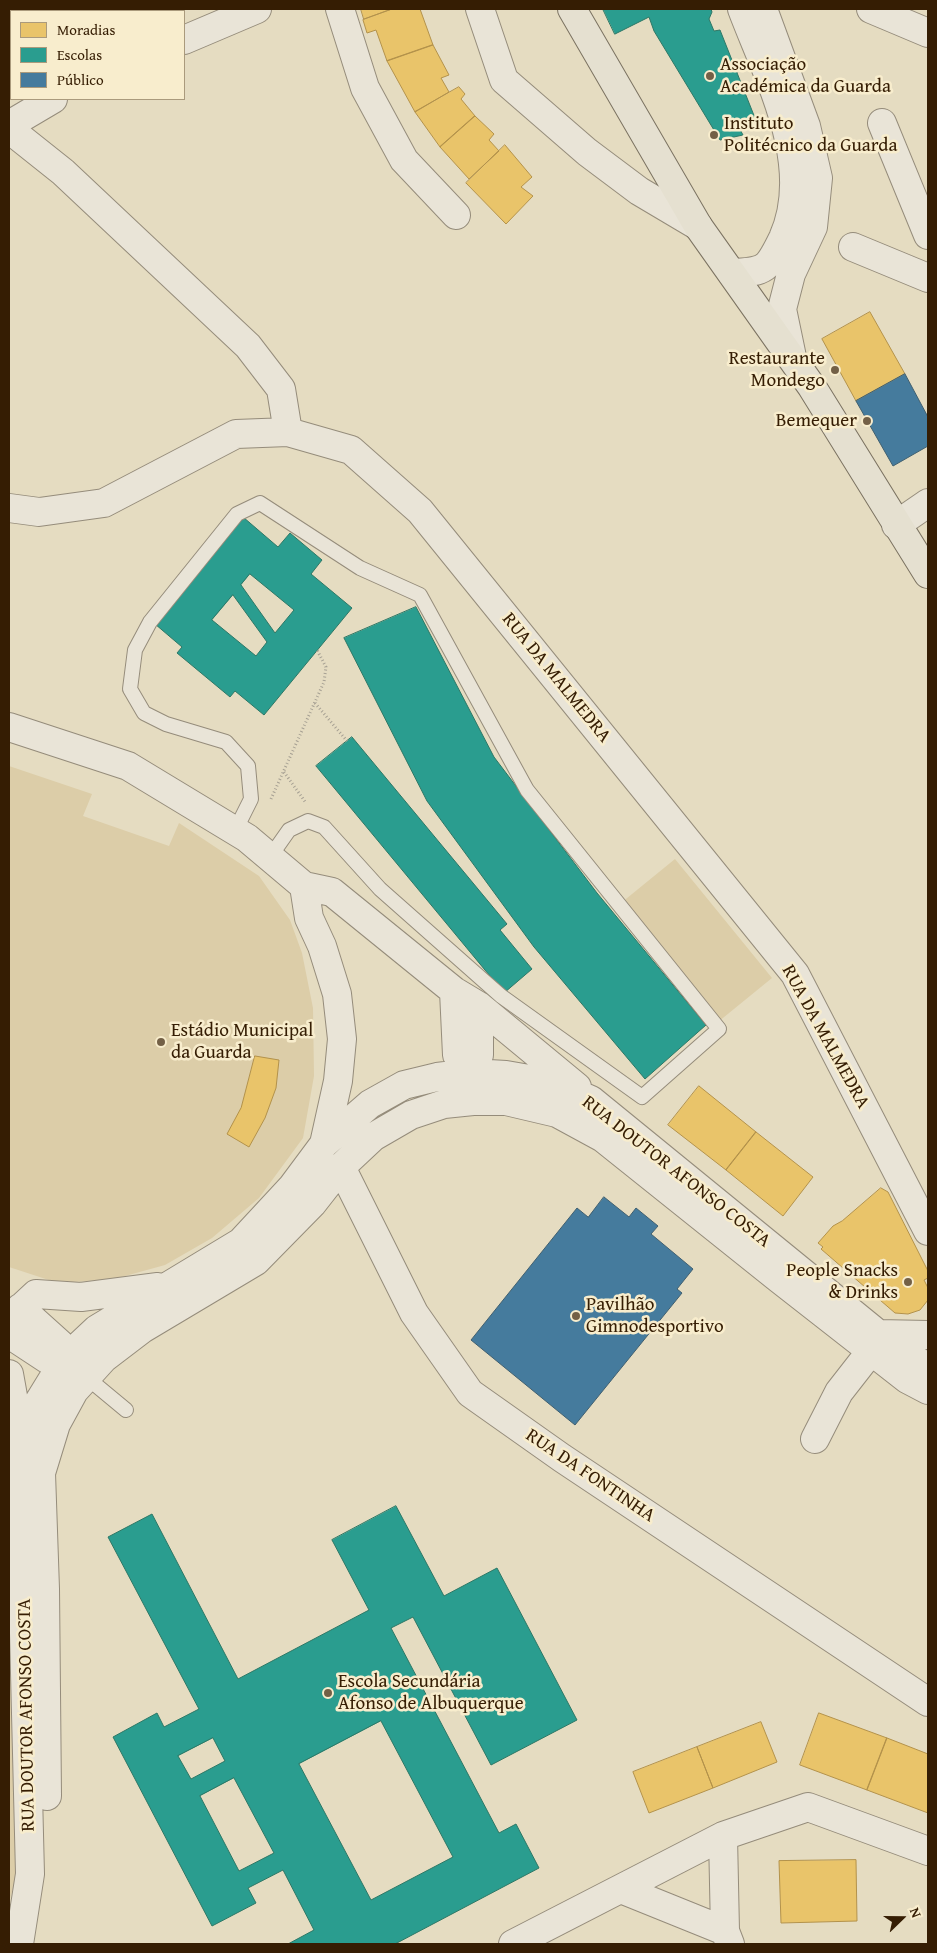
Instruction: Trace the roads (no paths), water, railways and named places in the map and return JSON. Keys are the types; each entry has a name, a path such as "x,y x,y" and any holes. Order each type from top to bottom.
{"main road":[{"path":"572,9 698,226 745,273 770,310 792,357 928,574"}],"street":[{"path":"185,40 258,9"},
{"path":"340,9 365,88 404,160 456,215"},
{"path":"480,9 504,80 587,152 639,190 698,226"},
{"path":"742,9 818,178 813,226 791,274 770,310"},
{"path":"745,273 772,262 790,223 794,181 797,130 763,9"},
{"path":"871,9 928,33"},
{"path":"9,125 51,100"},
{"path":"882,123 928,235"},
{"path":"9,129 63,172 248,346 281,389 288,432"},
{"path":"854,247 928,278"},
{"name":"RUA DA MALMEDRA","path":"9,508 39,512 104,503 236,434 288,432 351,450 420,510 795,974 928,1231"},
{"path":"896,525 928,503"},
{"path":"9,727 128,766 235,831 304,886 332,892 454,991 479,1006 591,1100"},
{"path":"304,886 309,918 322,946 337,994 342,1039 338,1081 324,1144"},
{"path":"454,991 457,1054 471,1073"},
{"path":"473,1101 471,1073 480,1055 479,1006"},
{"name":"RUA DOUTOR AFONSO COSTA","path":"36,1944 48,1872 45,1589 41,1473 75,1367 97,1329 164,1286 241,1242 292,1187 324,1144 370,1104 404,1085 437,1077 471,1073 506,1075 552,1083 591,1100 875,1343 907,1379 928,1390"},
{"name":"RUA DOUTOR AFONSO COSTA","path":"19,1944 30,1874 20,1472 22,1446 38,1403 75,1367 104,1358 142,1329 256,1261 312,1204 341,1167 373,1137 411,1116 444,1104 473,1101 506,1101 557,1113 603,1138 875,1343 928,1368"},
{"name":"RUA DA FONTINHA","path":"341,1167 414,1313 470,1393 562,1458 928,1702"},
{"path":"75,1367 60,1344 14,1313 36,1294 81,1297 164,1286"},
{"path":"9,1334 47,1359 75,1367"},
{"path":"815,1439 839,1392 875,1343 928,1335"},
{"path":"9,1374 22,1446"},
{"path":"513,1944 723,1836 808,1807 928,1851"},
{"path":"621,1889 728,1938 723,1836"}],"lane":[{"path":"235,831 251,799 248,766 226,742 166,724 144,713 130,689 135,650 150,622 237,514 260,503 360,568 420,595 527,790 720,1028 642,1097 501,996 380,889 324,827 308,821 289,830 270,857"},
{"path":"75,1367 126,1410"}],"place":[{"name":"Associação Académica da Guarda","path":"710,76"},
{"name":"Instituto Politécnico da Guarda","path":"714,135"},
{"name":"Restaurante Mondego","path":"835,370"},
{"name":"Bemequer","path":"867,421"},
{"name":"Estádio Municipal da Guarda","path":"161,1042"},
{"name":"People Snacks & Drinks","path":"908,1282"},
{"name":"Pavilhão Gimnodesportivo","path":"576,1316"},
{"name":"Escola Secundária Afonso de Albuquerque","path":"328,1693"}]}
